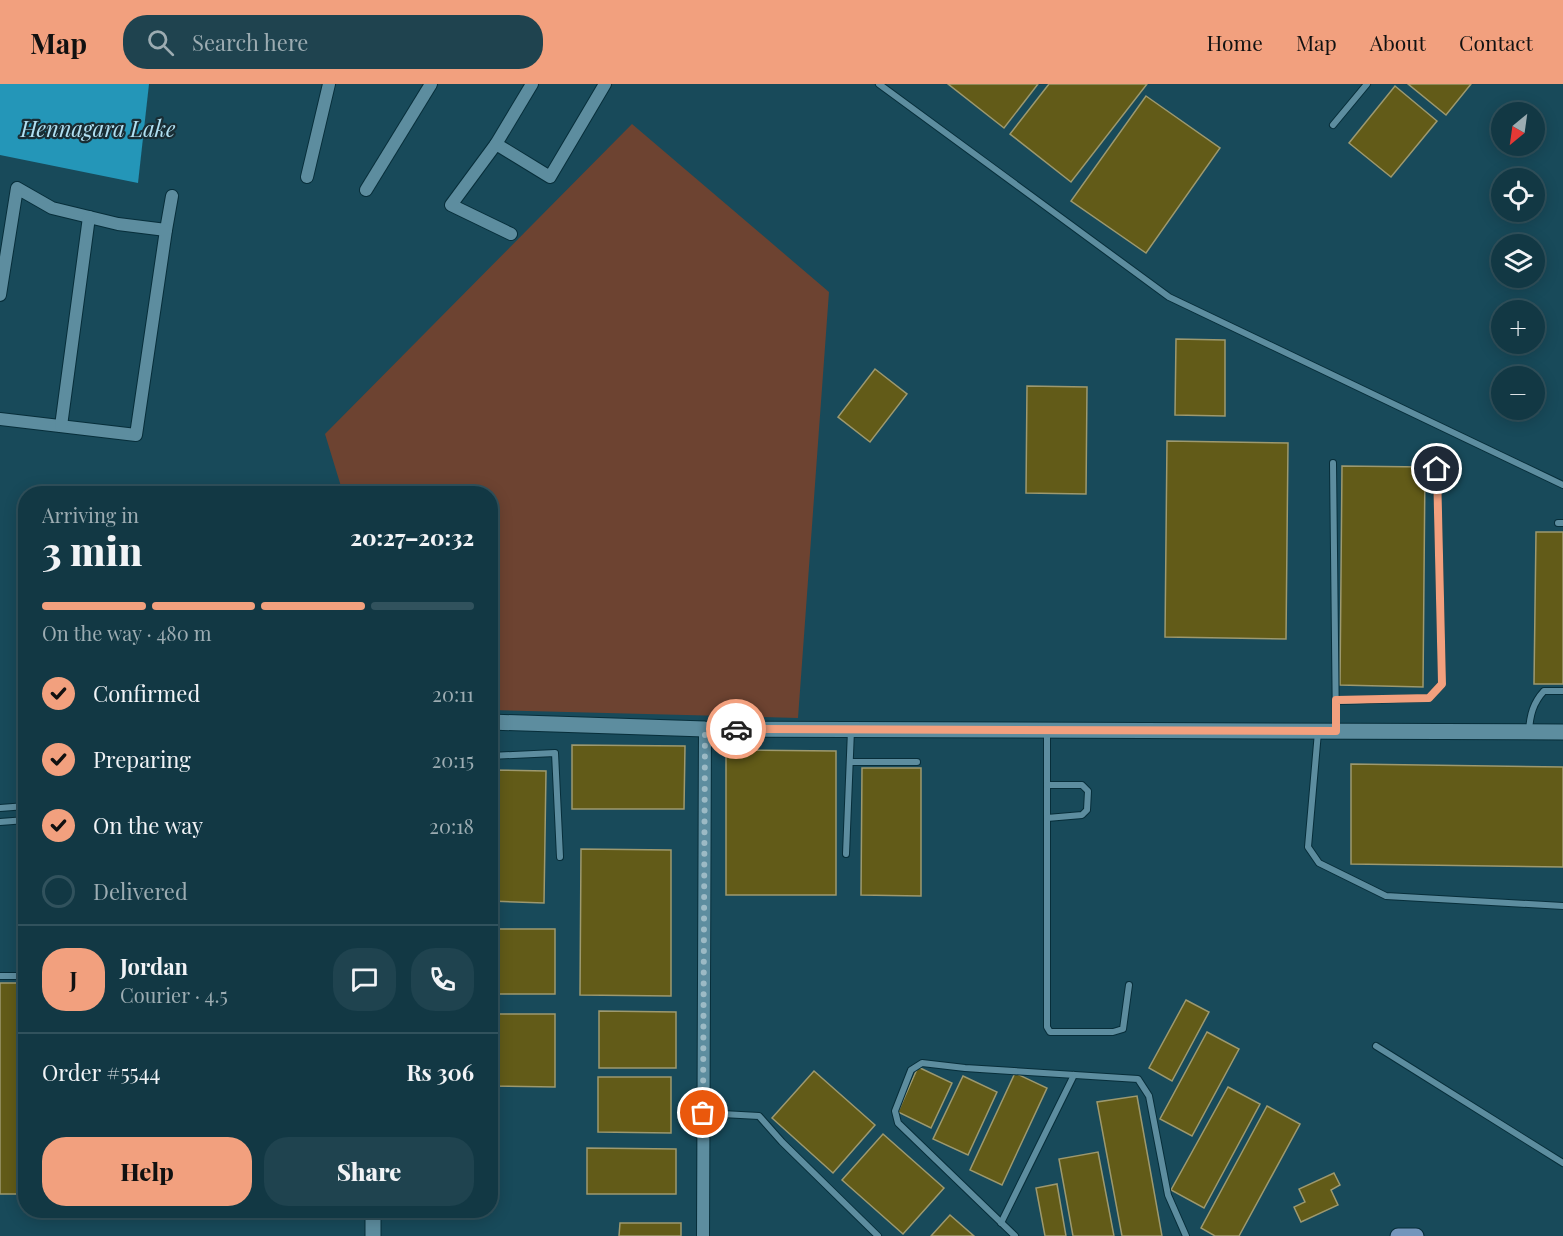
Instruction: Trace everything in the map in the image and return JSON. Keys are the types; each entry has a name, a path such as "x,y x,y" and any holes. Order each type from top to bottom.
{"main road":[{"path":"1398,1236 1416,1236"}],"street":[{"path":"308,177 329,84"},
{"path":"366,190 431,84"},
{"path":"511,234 452,205 496,144 532,84"},
{"path":"496,144 550,177 605,84"},
{"path":"0,295 17,188 52,208 118,224 166,230"},
{"path":"0,419 136,435 172,196"},
{"path":"61,426 89,217"},
{"path":"498,722 705,729 1563,732"},
{"path":"703,1236 705,729"},
{"path":"373,1218 373,1236"}],"lane":[{"path":"879,84 1169,297 1563,485"},
{"path":"1333,126 1367,84"},
{"path":"1333,463 1336,731"},
{"path":"1336,700 1429,698 1442,684 1437,469"},
{"path":"1529,732 1530,715 1536,699 1544,691 1563,692"},
{"path":"846,854 851,730"},
{"path":"1047,730 1047,1027 1050,1032 1113,1032 1123,1029 1129,985"},
{"path":"1318,731 1308,847 1319,863 1386,896 1563,906"},
{"path":"498,756 555,753 560,857"},
{"path":"850,762 917,762"},
{"path":"1047,785 1082,785 1088,791 1087,810 1082,815 1047,818"},
{"path":"0,808 18,807"},
{"path":"0,822 18,820"},
{"path":"0,976 18,976"},
{"path":"1376,1046 1563,1163"},
{"path":"1015,1236 898,1123 895,1111 911,1070 922,1063 965,1068 1138,1079 1149,1096 1168,1195 1186,1236"},
{"path":"1001,1223 1074,1075"},
{"path":"703,1113 759,1116 782,1142 878,1236"}],"shaded area":[{"path":"632,124 829,292 798,718 498,710 498,486 341,486 325,434"}],"water":[{"name":"Hennagara Lake","path":"0,84 149,84 138,183 0,155"}],"building":[{"path":"948,84 1038,84 1004,128"},
{"path":"1049,84 1147,84 1071,182 1010,134"},
{"path":"1408,84 1471,84 1446,115"},
{"path":"1395,86 1437,121 1391,177 1349,143"},
{"path":"1146,96 1220,148 1146,253 1071,201"},
{"path":"1176,339 1225,340 1225,416 1175,415"},
{"path":"875,369 907,394 870,442 838,417"},
{"path":"1027,386 1087,387 1086,494 1026,493"},
{"path":"1167,441 1288,443 1286,639 1165,637"},
{"path":"1342,466 1425,467 1423,687 1340,685"},
{"path":"1536,532 1563,532 1563,684 1534,684"},
{"path":"572,745 685,746 684,809 572,809"},
{"path":"726,750 836,751 836,895 726,895"},
{"path":"1351,764 1563,767 1563,867 1351,864"},
{"path":"862,768 921,768 921,896 861,895"},
{"path":"498,770 546,771 544,903 498,901"},
{"path":"581,849 671,850 671,996 580,995"},
{"path":"498,929 555,929 555,994 498,994"},
{"path":"0,983 18,983 18,1194 0,1194"},
{"path":"1186,1000 1209,1012 1172,1081 1149,1068"},
{"path":"599,1011 676,1012 676,1068 599,1068"},
{"path":"498,1014 555,1014 555,1087 498,1086"},
{"path":"1207,1032 1239,1049 1192,1136 1160,1119"},
{"path":"918,1067 952,1083 931,1128 898,1112"},
{"path":"814,1071 875,1125 833,1173 772,1118"},
{"path":"1015,1073 1047,1088 1002,1185 970,1170"},
{"path":"963,1076 997,1092 968,1155 933,1139"},
{"path":"598,1077 671,1077 671,1133 598,1132"},
{"path":"1228,1087 1260,1104 1204,1208 1171,1190"},
{"path":"1137,1096 1162,1236 1122,1236 1097,1102"},
{"path":"1267,1106 1300,1124 1239,1236 1215,1236 1201,1228"},
{"path":"883,1134 944,1188 903,1234 842,1180"},
{"path":"587,1148 676,1149 676,1194 587,1194"},
{"path":"1098,1152 1114,1236 1073,1236 1059,1159"},
{"path":"1334,1173 1340,1185 1331,1190 1338,1205 1301,1222 1294,1207 1305,1202 1299,1189"},
{"path":"1057,1184 1066,1236 1045,1236 1036,1188"},
{"path":"950,1215 974,1236 931,1236"},
{"path":"620,1223 681,1223 681,1236 619,1236"}],"way so far":[{"path":"703,1113 705,729 736,729"}],"route":[{"path":"736,729 1336,731 1336,700 1429,698 1442,684 1437,469"}]}
